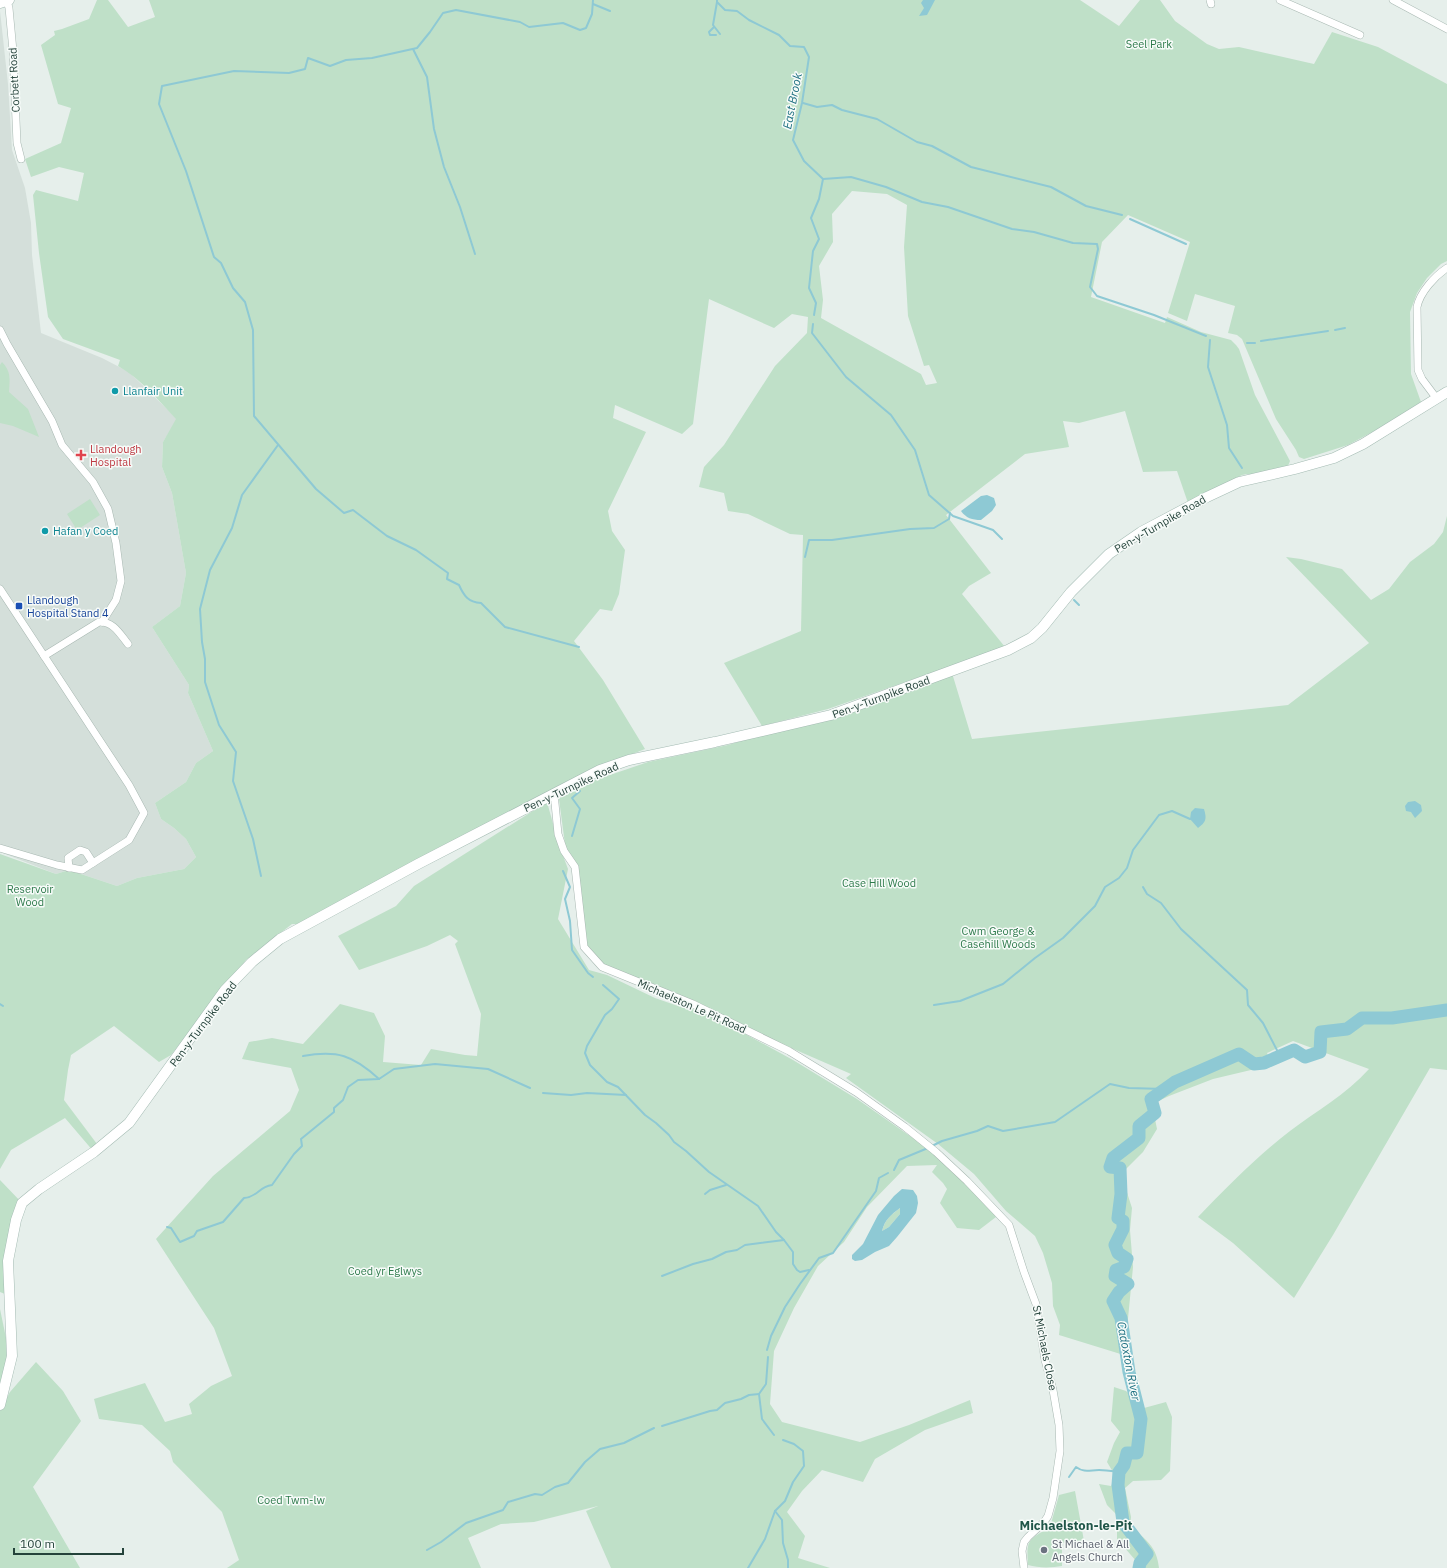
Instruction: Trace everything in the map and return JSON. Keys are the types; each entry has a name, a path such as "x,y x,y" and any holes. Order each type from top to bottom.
{"street":[{"path":"0,3 8,0"},
{"name":"Corbett Road","path":"8,0 13,51 17,143 21,159"},
{"path":"1280,0 1360,35"},
{"path":"1393,0 1447,29"},
{"path":"1444,395 1422,379 1418,370 1417,307 1419,299 1429,286 1439,274 1447,268"},
{"path":"0,330 6,344 52,421 62,445 93,482 108,509 116,543 121,581 116,600 102,622"},
{"name":"Pen-y-Turnpike Road","path":"0,1405 12,1356 8,1261 16,1220 22,1204 94,1152 129,1123 225,990 252,962 280,939 600,770 629,760 831,715 1008,650 1031,638 1042,628 1071,592 1109,554 1142,532 1207,497 1239,482 1296,470 1334,458 1363,444 1444,395"},
{"path":"0,589 129,785 144,813 128,840 82,870 57,865 0,848"},
{"path":"44,656 95,623 102,622 114,626 128,644"},
{"name":"Michaelston Le Pit Road","path":"554,793 558,834 564,851 575,868 584,947 602,967 693,1004 788,1051 856,1092 924,1141 936,1152"},
{"path":"69,868 68,858 80,850 86,852 94,863"},
{"name":"St Michaels Close","path":"936,1152 967,1181 1009,1225 1036,1304 1045,1360 1053,1390 1059,1425 1060,1451 1054,1492 1048,1516 1024,1542 1022,1551 1024,1568"}],"shaded area":[{"name":"Llandough Hospital","path":"0,11 8,84 12,150 25,188 31,223 32,255 41,333 102,358 129,372 177,419 163,442 162,467 172,493 186,573 180,606 152,627 189,685 188,693 213,751 196,763 186,782 155,803 161,819 186,839 196,857 184,869 137,878 117,886 69,870 56,874 0,852"}],"green space":[{"path":"97,0 108,0 128,27 155,17 149,0 1080,0 1119,26 1140,0 1160,0 1175,21 1207,44 1219,49 1239,47 1314,64 1332,32 1378,47 1447,84 1447,261 1441,264 1427,278 1417,293 1410,312 1411,374 1421,402 1376,430 1348,445 1304,459 1299,457 1276,419 1242,339 1237,335 1228,333 1235,306 1195,294 1187,321 1168,313 1190,242 1128,215 1102,242 1091,297 1165,323 1167,317 1201,332 1231,340 1239,349 1255,395 1290,461 1288,466 1257,474 1242,475 1188,503 1177,471 1143,472 1125,411 1079,423 1063,421 1069,447 1025,454 946,515 991,573 969,586 962,594 1005,647 828,709 762,726 724,663 801,631 803,535 790,534 748,514 728,511 724,493 699,487 704,467 724,445 775,366 807,333 808,317 792,314 774,328 709,299 693,424 682,434 615,405 613,418 646,432 608,511 612,531 625,550 619,594 612,611 600,609 574,641 603,680 645,749 592,770 298,924 292,924 246,960 171,1055 159,1062 114,1026 71,1055 64,1100 100,1148 94,1152 65,1118 11,1150 0,1169 0,854 56,874 69,870 117,886 137,878 184,869 196,857 186,839 161,819 155,803 186,782 196,763 213,751 188,693 189,685 152,627 180,606 186,573 172,493 162,467 163,442 176,419 142,383 118,366 120,360 63,339 48,317 33,195 36,190 78,201 84,173 59,167 31,177 25,159 61,143 71,108 58,104 41,45 55,35 54,31 89,19","holes":["852,191 887,194 907,205 904,247 908,316 924,366 929,365 937,383 926,385 921,374 821,318 823,300 819,266 833,242 832,214"]},
{"path":"2,362 7,369 9,376 9,392 28,409 39,437 13,426 0,423 0,365"},
{"path":"90,499 100,515 77,530 67,514"},
{"name":"Case Hill Wood","path":"1447,516 1447,1070 1430,1068 1333,1235 1294,1298 1233,1243 1198,1217 1265,1151 1290,1131 1341,1095 1369,1069 1293,1041 1267,1053 1272,1065 1213,1079 1152,1104 1157,1129 1143,1152 1121,1174 1132,1208 1130,1230 1133,1267 1127,1329 1127,1356 1059,1335 1060,1325 1053,1306 1052,1283 1043,1253 1035,1236 1006,1211 974,1174 938,1144 846,1078 851,1074 605,967 585,946 576,868 566,852 559,799 569,789 648,762 728,745 806,721 847,714 952,673 972,739 1288,705 1369,643 1286,557 1342,569 1371,600 1389,589 1410,562 1434,544 1443,532"},
{"path":"547,802 559,845 568,869 558,919 589,970 607,975 655,998 678,1006 705,1012 793,1060 857,1099 940,1157 967,1180 996,1217 979,1230 957,1228 940,1203 947,1189 932,1172 937,1165 907,1166 867,1207 844,1242 818,1266 794,1308 774,1351 770,1404 782,1422 860,1442 909,1425 970,1400 973,1413 925,1430 875,1459 863,1482 822,1470 802,1491 787,1512 805,1536 798,1558 830,1568 611,1568 586,1511 598,1506 534,1522 501,1524 468,1538 481,1568 227,1568 239,1560 222,1512 173,1462 170,1451 142,1425 99,1419 94,1399 145,1383 165,1422 192,1414 189,1404 211,1386 232,1376 214,1328 156,1239 213,1176 290,1111 299,1090 291,1068 242,1059 249,1042 272,1038 303,1044 340,1004 374,1013 385,1036 383,1062 421,1065 431,1049 477,1056 481,1014 455,944 458,941 450,935 427,946 359,970 338,936 396,906 414,886"},
{"path":"0,1180 22,1203 15,1221 10,1296 0,1292"},
{"path":"900,1208 900,1214 889,1227 882,1231 885,1223"},
{"path":"0,1309 6,1338 7,1364 0,1390"},
{"path":"36,1362 63,1391 81,1421 33,1487 80,1568 0,1568 0,1411 10,1392"},
{"path":"1114,1387 1126,1391 1144,1408 1166,1402 1172,1417 1170,1471 1161,1480 1133,1481 1125,1488 1131,1517 1130,1527 1150,1544 1156,1554 1159,1568 1135,1568 1137,1562 1117,1539 1117,1525 1119,1517 1107,1505 1099,1484 1111,1486 1116,1477 1107,1462 1120,1432 1111,1421"},
{"path":"1075,1491 1084,1541 1062,1543 1062,1566 1036,1567 1028,1565 1028,1550 1030,1541 1050,1527 1059,1495"}],"water":[{"path":"923,0 935,0 927,15 919,16 924,8 921,3"},
{"path":"987,495 994,498 996,505 992,511 981,520 970,518 961,511 981,496"},
{"path":"1415,801 1421,805 1422,811 1415,818 1411,812 1406,811 1405,806 1408,802"},
{"path":"1195,808 1204,809 1205,815 1203,824 1198,828 1190,819 1191,812"},
{"path":"902,1189 913,1190 917,1196 918,1203 916,1213 889,1246 862,1260 855,1261 852,1259 852,1255 863,1244 878,1215","holes":["900,1208 900,1214 889,1227 882,1231 887,1220"]}],"waterway":[{"path":"579,647 505,627 481,603 470,600 459,585 447,579 448,573 416,550 387,536 353,510 344,513 316,489 254,416 253,330 245,302 233,288 221,263 214,257 186,171 159,104 162,86 234,71 289,73 305,69 308,58 330,66 346,60 372,58 417,48 443,13 456,10 520,22 529,27 563,23 580,30 586,28 592,14 593,0"},
{"name":"East Brook","path":"717,0 717,2 725,10 737,11 749,20 779,35 790,46 804,47 809,57 802,103 793,140 804,161 823,179 819,199 811,218 819,239 813,251 809,288 816,303 814,315"},
{"path":"717,2 713,25 720,34"},
{"path":"593,4 610,11"},
{"path":"714,27 709,32 710,35 716,35"},
{"path":"413,49 427,77 434,129 444,167 460,207 475,254"},
{"path":"803,103 817,107 832,105 842,110 877,119 917,142 932,146 971,167 1051,187 1086,206 1122,215"},
{"path":"823,179 851,177 886,187 922,202 948,207 1012,229 1034,232 1073,243 1097,244 1098,249 1090,287 1097,296 1154,315 1206,336"},
{"path":"1130,219 1186,244"},
{"path":"813,324 812,333 846,377 891,415 915,450 929,495 953,516 993,530 1002,539"},
{"path":"1335,330 1345,328"},
{"path":"1261,341 1328,331"},
{"path":"1210,340 1208,367 1227,425 1229,448 1242,468"},
{"path":"1247,343 1255,343"},
{"path":"261,876 253,839 233,781 236,752 219,725 205,682 205,659 202,642 200,609 210,570 232,528 242,495 278,445"},
{"path":"805,557 809,540 832,540 910,529 934,528 949,519 950,513"},
{"path":"1074,600 1079,605"},
{"path":"572,836 580,809 572,798 580,791"},
{"path":"934,1005 960,1001 1003,984 1063,938 1095,906 1105,887 1119,878 1127,868 1133,850 1159,815 1172,811 1190,819"},
{"path":"563,871 570,887 565,899 570,921 572,950 588,973 593,977"},
{"path":"1143,887 1147,894 1161,903 1181,929 1247,990 1248,1005 1263,1023 1280,1056"},
{"path":"603,985 619,999 612,1009 605,1015 587,1046 585,1053 590,1065 607,1082 618,1087 645,1115 656,1123 674,1142 709,1172 758,1206 776,1232 793,1252 793,1264 797,1270 800,1272 809,1270"},
{"name":"Cadoxton River","path":"1139,1568 1140,1563 1147,1554 1123,1522 1118,1485 1119,1472 1124,1465 1127,1453 1137,1453 1141,1419 1129,1372 1121,1318 1113,1301 1119,1292 1128,1284 1115,1276 1116,1270 1124,1267 1127,1259 1118,1253 1115,1245 1123,1229 1123,1221 1118,1218 1121,1194 1120,1168 1110,1167 1113,1158 1139,1138 1139,1126 1155,1113 1151,1099 1175,1082 1239,1054 1254,1064 1264,1063 1294,1050 1305,1057 1320,1052 1321,1032 1347,1029 1362,1018 1392,1018 1447,1010"},
{"path":"303,1056 315,1054 335,1054 344,1056 361,1064 379,1079"},
{"path":"167,1227 171,1228 180,1242 194,1236 197,1231 223,1222 244,1198 252,1196 267,1186 272,1185 294,1154 302,1146 301,1139 334,1112 334,1108 343,1100 348,1087 358,1080 379,1079 394,1069 435,1064 488,1069 530,1088"},
{"path":"932,1146 942,1141 977,1131 988,1126 1003,1131 1055,1122 1110,1084 1129,1088 1164,1089"},
{"path":"543,1093 571,1095 587,1093 626,1095"},
{"path":"894,1170 899,1160 928,1148"},
{"path":"767,1350 771,1336 785,1307 800,1284 819,1258 833,1253 876,1191 879,1178 888,1173"},
{"path":"705,1194 710,1190 726,1185"},
{"path":"662,1276 693,1264 712,1259 726,1252 737,1250 745,1245 784,1240"},
{"path":"768,1357 766,1384 759,1394 762,1419 774,1435"},
{"path":"662,1426 717,1410 725,1403 741,1399 749,1395 759,1394"},
{"path":"427,1550 441,1542 466,1523 503,1510 508,1502 535,1494 542,1495 555,1487 568,1483 585,1462 600,1449 624,1443 654,1428"},
{"path":"748,1568 765,1539 775,1511 785,1501 793,1482 804,1466 803,1451 794,1444 783,1440"},
{"path":"1069,1477 1076,1467 1084,1471 1102,1470 1119,1472"},
{"path":"775,1511 782,1520 783,1543 788,1560 788,1568"}],"place":[{"name":"Llanfair Unit","path":"115,391"},
{"name":"Llandough Hospital","path":"81,455"},
{"name":"Hafan y Coed","path":"45,531"},
{"name":"Llandough Hospital Stand 4","path":"19,606"},
{"name":"St Michael & All Angels Church","path":"1044,1550"}],"district":[{"name":"Michaelston-le-Pit","path":"1076,1525"}],"park label":[{"name":"Seel Park","path":"1149,44"},
{"name":"Reservoir Wood","path":"30,895"},
{"name":"Cwm George & Casehill Woods","path":"998,937"},
{"name":"Coed yr Eglwys","path":"385,1271"},
{"name":"Coed Twm-lw","path":"291,1500"}]}
